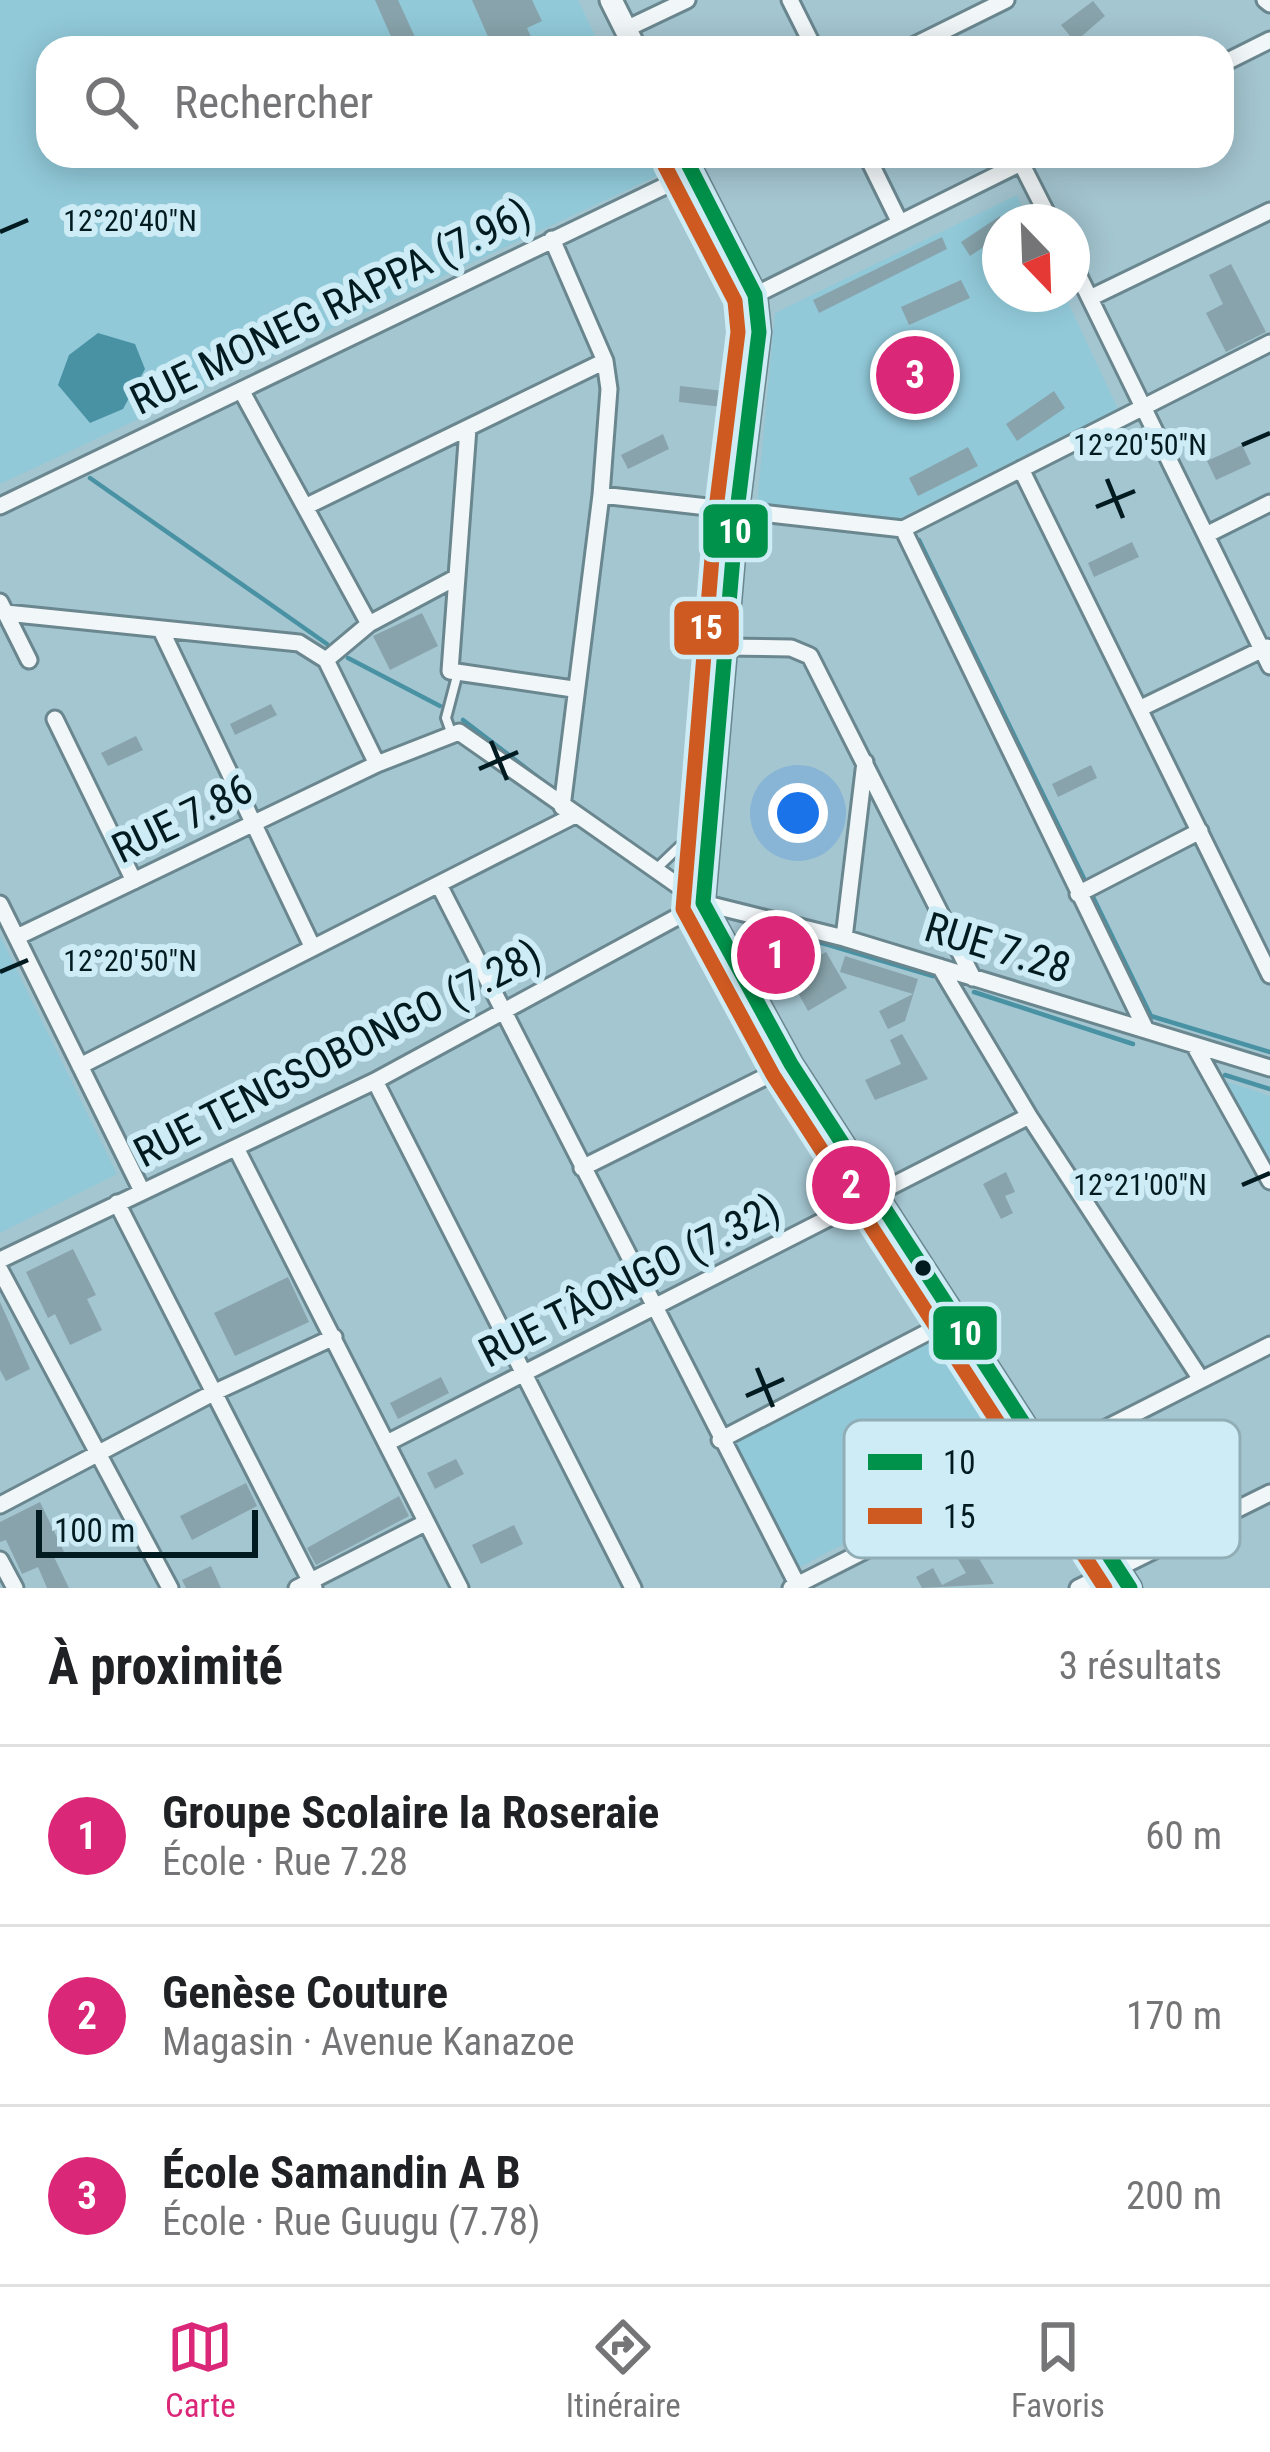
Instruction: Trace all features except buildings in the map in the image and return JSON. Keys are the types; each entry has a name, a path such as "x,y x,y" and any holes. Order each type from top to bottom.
{"street":[{"path":"611,0 629,36"},
{"path":"634,36 687,0"},
{"path":"790,0 808,36"},
{"path":"933,36 1006,0"},
{"path":"1234,58 1270,40"},
{"name":"RUE MONEG RAPPA (7.96)","path":"0,506 552,239 681,168"},
{"path":"690,168 755,295 760,332 737,511 703,903"},
{"path":"873,168 900,223"},
{"path":"755,295 1010,168"},
{"path":"1031,168 1044,204"},
{"path":"1270,211 1090,298 1266,648 1270,666"},
{"path":"552,239 604,361 609,409 602,495 573,689 568,811"},
{"path":"602,495 903,529 1270,343"},
{"path":"307,506 604,361"},
{"path":"241,390 369,624"},
{"path":"468,428 450,667 457,676 573,689"},
{"path":"1021,469 1270,975"},
{"path":"1206,535 1270,503"},
{"path":"903,529 1146,1030"},
{"path":"326,660 369,624 457,577"},
{"path":"3,608 162,632 299,643 326,660 377,764"},
{"path":"3,608 29,660"},
{"path":"162,632 313,948"},
{"path":"724,647 791,647 810,656 973,978"},
{"path":"1139,709 1266,648"},
{"path":"55,718 134,881"},
{"path":"451,732 466,734 703,903 791,1064 1023,1420"},
{"name":"RUE 7.86","path":"17,937 451,732"},
{"path":"844,938 866,759"},
{"path":"80,1066 439,885 568,811"},
{"path":"1078,894 1200,831"},
{"path":"439,885 796,1587 852,1558"},
{"name":"RUE 7.28","path":"703,903 844,938 1270,1068"},
{"name":"RUE TENGSOBONGO (7.28)","path":"0,1260 375,1081 703,903"},
{"path":"0,904 142,1191"},
{"path":"940,968 1029,1116 1200,1378"},
{"path":"1194,1045 1270,1181"},
{"path":"582,1168 791,1064"},
{"path":"375,1081 633,1588"},
{"name":"RUE TÂONGO (7.32)","path":"389,1442 1029,1116"},
{"path":"236,1148 460,1588"},
{"path":"118,1203 307,1586 425,1522"},
{"path":"0,1270 170,1588"},
{"path":"720,1440 955,1318"},
{"path":"0,1505 212,1394 334,1337"},
{"path":"1119,1420 1270,1345"},
{"path":"1240,1508 1270,1493"},
{"path":"1111,1558 1130,1588"},
{"path":"1078,1588 1137,1558"},
{"path":"0,1559 15,1588"}],"lane":[{"path":"451,732 446,718 457,676"},
{"path":"655,869 679,847 708,845"}],"shaded area":[{"path":"0,0 578,0 595,36 36,36 36,168 661,168 663,173 0,484"},
{"path":"1017,195 1021,204 999,204"},
{"path":"982,212 982,312 1072,312 1118,409 898,519 757,505 775,313"},
{"path":"98,333 135,344 145,369 123,409 90,423 58,385 69,355"},
{"path":"0,936 117,1174 0,1233"},
{"path":"1222,1080 1270,1096 1270,1166"},
{"path":"946,1329 1002,1420 844,1420 844,1544 794,1570 724,1441"}],"waterway":[{"path":"90,478 327,644"},
{"path":"919,540 1151,1016 1270,1052"},
{"path":"348,658 440,706"},
{"path":"463,720 548,785"},
{"path":"775,929 933,976"},
{"path":"974,992 1133,1044"},
{"path":"1225,1075 1270,1089"}],"transit line":[{"name":"15","path":"666,168 735,301 738,332 716,509 683,909 773,1075 996,1420"},
{"name":"10","path":"690,168 755,295 759,332 737,511 703,903 791,1064 1021,1420"},
{"name":"15","path":"1086,1558 1105,1588"},
{"name":"10","path":"1111,1558 1130,1588"}],"place":[{"name":"École Samandin A B","path":"915,375"},
{"name":"Groupe Scolaire la Roseraie","path":"776,955"},
{"name":"Genèse Couture","path":"851,1185"}]}
